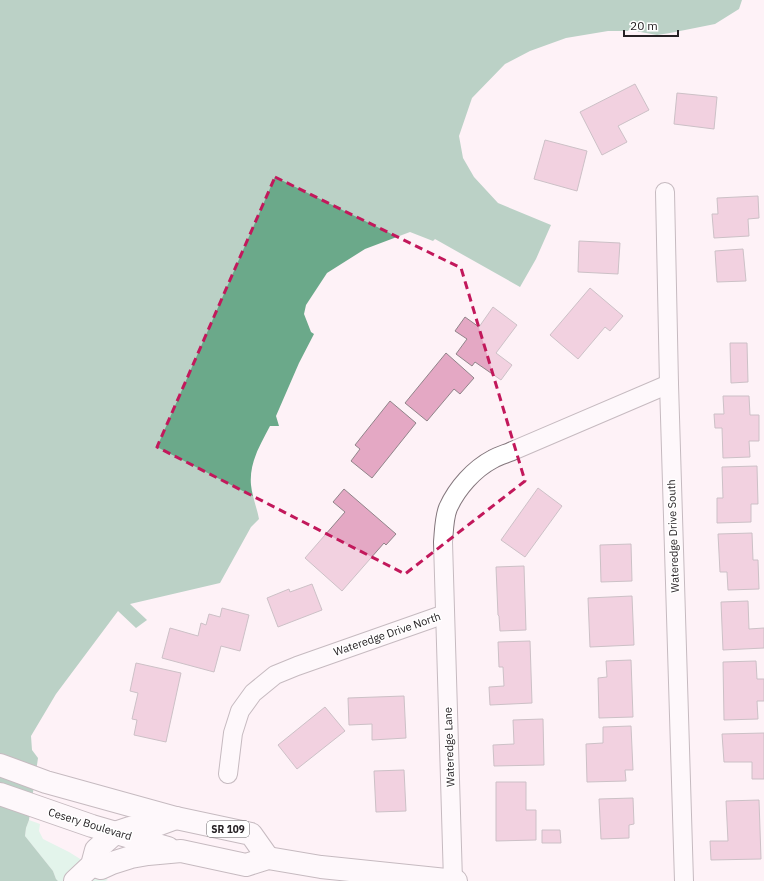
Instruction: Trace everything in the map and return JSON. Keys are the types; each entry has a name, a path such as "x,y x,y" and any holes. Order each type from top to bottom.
{"main road":[{"name":"SR 109","path":"0,765 46,782 176,818 251,834 268,858"},
{"name":"Cesery Boulevard","path":"0,794 116,833 181,851"},
{"path":"75,881 92,865 96,850 116,833 130,828 157,825 176,818"},
{"path":"92,865 101,868 112,863 137,856 181,851 246,865 268,858 321,867 454,881"}],"street":[{"name":"Wateredge Drive South","path":"665,192 669,384 684,881"},
{"name":"Wateredge Drive North","path":"228,774 233,733 240,711 253,693 276,675 297,666 445,614 443,542 448,509 462,483 476,470 493,459 669,384"},
{"name":"Wateredge Lane","path":"445,614 454,881"}],"highlighted area":[{"path":"275,177 461,268 525,481 405,574 157,447"}],"shaded area":[{"path":"0,0 742,0 739,9 715,24 657,35 635,31 608,31 566,38 530,51 505,64 472,98 459,136 463,158 474,177 498,203 551,225 536,259 520,287 435,239 433,241 410,232 365,249 327,273 306,305 304,314 311,332 314,334 299,363 276,416 279,426 270,426 253,462 251,485 259,519 251,527 220,583 130,604 147,620 136,628 118,611 56,694 31,736 32,750 38,758 29,820 25,836 53,871 58,881 0,881"},
{"path":"29,820 40,824 39,831 43,839 69,852 93,867 108,880 58,881 53,871 25,836"}],"building":[{"path":"635,84 649,110 618,126 627,142 602,155 580,112"},
{"path":"677,93 717,97 714,129 674,124"},
{"path":"545,140 587,151 577,191 534,179"},
{"path":"758,196 759,218 748,219 749,236 714,238 712,214 718,214 717,198"},
{"path":"579,241 620,243 618,274 578,272"},
{"path":"743,249 746,281 717,282 715,251"},
{"path":"590,288 623,316 610,331 605,327 578,359 550,335"},
{"path":"493,307 517,325 496,353 512,365 501,380 475,362 472,366 456,354 467,339 455,331 465,317 479,327"},
{"path":"730,343 747,343 748,382 731,383"},
{"path":"446,353 474,378 460,394 454,389 427,421 405,403"},
{"path":"723,396 749,396 750,415 759,415 759,441 749,441 750,457 723,458 722,428 715,428 714,414 724,414"},
{"path":"390,401 416,423 372,478 351,461 360,449 355,445"},
{"path":"757,466 758,504 751,504 751,522 717,523 717,498 723,498 722,467"},
{"path":"538,488 562,506 525,557 501,540"},
{"path":"344,489 396,534 386,545 384,543 342,591 305,558 345,512 333,502"},
{"path":"752,533 753,560 758,560 759,589 728,590 727,572 720,572 718,534"},
{"path":"631,544 632,581 601,582 600,545"},
{"path":"524,566 526,630 500,631 496,567"},
{"path":"312,584 322,610 278,627 267,598 289,589 290,592"},
{"path":"632,596 634,645 590,647 588,598"},
{"path":"748,601 749,629 764,628 764,648 723,650 721,602"},
{"path":"222,608 249,615 240,651 221,646 214,672 162,658 170,628 198,636 201,623 206,625 209,614 220,617"},
{"path":"530,641 532,703 490,705 489,687 504,686 503,667 499,667 498,642"},
{"path":"631,660 633,717 599,718 598,678 607,677 606,661"},
{"path":"756,661 757,679 764,679 764,701 757,701 758,719 724,720 723,662"},
{"path":"136,663 181,673 166,742 134,735 137,720 132,719 138,693 130,691"},
{"path":"404,696 406,738 372,740 372,724 349,725 348,698"},
{"path":"325,707 345,731 297,769 278,745"},
{"path":"543,719 544,765 494,766 493,745 514,744 513,720"},
{"path":"631,726 633,770 625,770 626,781 587,782 586,744 603,743 603,727"},
{"path":"764,733 764,779 752,779 752,762 724,762 722,734"},
{"path":"404,770 406,811 376,812 374,771"},
{"path":"496,782 526,782 526,810 536,810 536,840 496,841"},
{"path":"633,798 634,824 629,825 629,838 601,839 599,799"},
{"path":"759,800 761,859 711,860 710,841 728,841 726,801"},
{"path":"542,830 560,830 561,843 542,843"}]}
